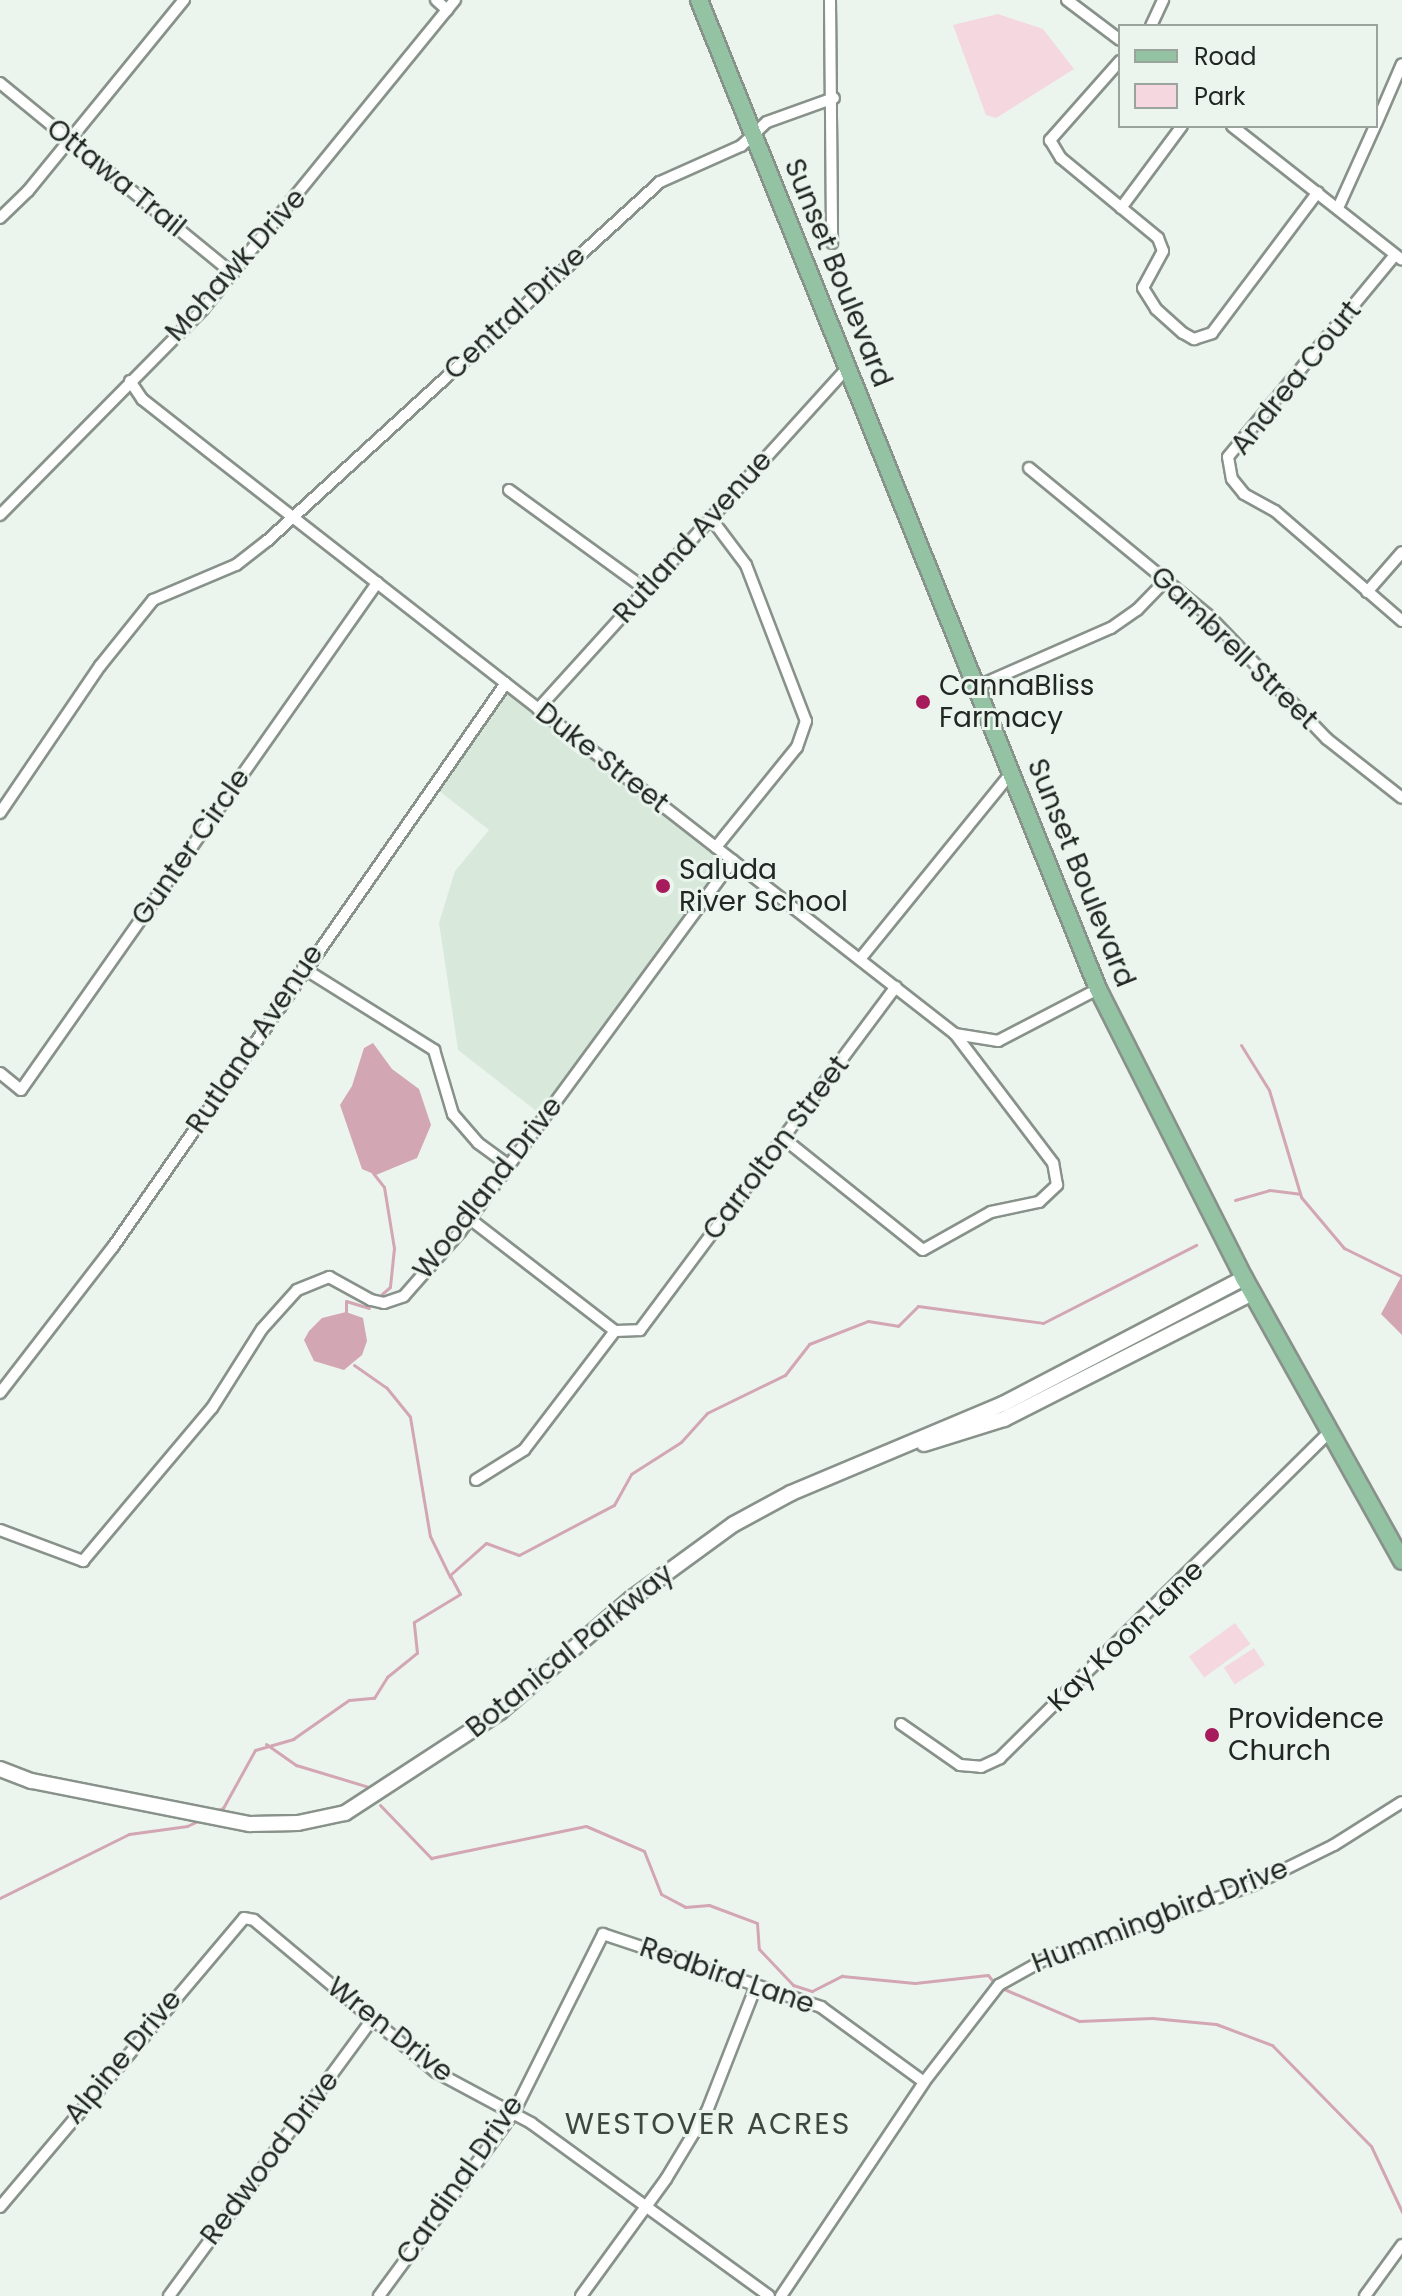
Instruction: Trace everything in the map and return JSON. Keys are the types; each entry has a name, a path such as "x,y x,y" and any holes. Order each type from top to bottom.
{"main road":[{"name":"Sunset Boulevard","path":"699,0 1098,989 1248,1285 1402,1561"}],"street":[{"path":"0,218 71,141 184,0"},
{"path":"436,0 447,10"},
{"name":"Mohawk Drive","path":"0,515 233,274 455,0"},
{"path":"830,0 834,98 832,243"},
{"path":"1067,0 1118,38"},
{"path":"1152,24 1163,0"},
{"path":"1118,63 1050,140 1061,158 1158,238 1163,251 1144,278 1146,297 1183,333 1204,338 1318,192"},
{"path":"1378,120 1402,64"},
{"name":"Ottawa Trail","path":"0,83 233,274"},
{"name":"Central Drive","path":"292,515 631,205 660,182 754,136 767,122 834,98"},
{"path":"1121,208 1181,128"},
{"path":"1235,128 1399,258"},
{"path":"1338,208 1375,128"},
{"name":"Andrea Court","path":"1367,592 1275,511 1244,494 1232,479 1228,457 1399,258"},
{"name":"Rutland Avenue","path":"538,709 644,588 849,366"},
{"name":"Duke Street","path":"130,381 142,399 955,1034 998,1041 1098,989"},
{"name":"Gambrell Street","path":"1029,468 1167,579 1236,642 1327,739 1402,798"},
{"path":"509,490 644,588"},
{"path":"0,813 139,613 167,591 236,565 292,515"},
{"path":"710,517 746,565 806,721 797,747 716,847"},
{"path":"1402,552 1367,592 1402,621"},
{"path":"978,686 1111,628 1137,610 1167,579"},
{"name":"Gunter Circle","path":"0,1073 21,1090 377,583"},
{"name":"Rutland Avenue","path":"0,1393 113,1247 303,968 506,683"},
{"path":"860,959 1012,772"},
{"name":"Woodland Drive","path":"0,1530 83,1561 212,1408 262,1329 297,1290 329,1277 371,1300 396,1301 470,1219 733,861"},
{"path":"303,968 434,1050 453,1114 478,1143 508,1165"},
{"name":"Carrolton Street","path":"615,1331 640,1330 896,987"},
{"path":"783,1138 923,1250 991,1212 1039,1202 1057,1185 1053,1163 955,1034"},
{"path":"470,1219 615,1331 524,1450 476,1480"},
{"name":"Botanical Parkway","path":"0,1769 32,1781 236,1820 315,1821 372,1799 523,1695 631,1599 734,1524 791,1493 1003,1404 1248,1285"},
{"name":"Kay Koon Lane","path":"901,1724 960,1765 981,1767 1000,1758 1331,1431"},
{"name":"Hummingbird Drive","path":"781,2296 924,2082 987,1996 1023,1969 1253,1885 1334,1845 1402,1802"},
{"name":"Alpine Drive","path":"0,2207 233,1925 244,1918 254,1920"},
{"name":"Wren Drive","path":"254,1920 436,2072 514,2112 648,2204 769,2296"},
{"name":"Redbird Lane","path":"603,1934 821,2007 924,2082"},
{"name":"Cardinal Drive","path":"379,2296 514,2112 603,1934"},
{"path":"581,2296 648,2204 707,2111 756,1986"},
{"name":"Redwood Drive","path":"169,2296 372,2020"},
{"path":"1365,2296 1402,2245"}],"shaded area":[{"path":"506,683 733,861 544,1117 458,1050 439,923 455,871 489,830 433,786"},
{"path":"373,1043 392,1069 419,1089 431,1125 417,1158 376,1175 362,1169 340,1105 352,1086 364,1048"},
{"path":"1402,1275 1402,1335 1381,1314"},
{"path":"346,1312 363,1318 367,1341 362,1355 344,1370 314,1361 304,1340 309,1331 322,1318"}],"green space":[{"path":"998,14 1043,29 1074,69 996,118 986,115 953,25"},
{"path":"1235,1623 1250,1644 1204,1678 1189,1657"},
{"path":"1254,1648 1265,1665 1235,1684 1224,1668"}],"waterway":[{"path":"1241,1045 1269,1090 1301,1197 1344,1248 1401,1276"},
{"path":"373,1173 384,1187 394,1248 390,1287 382,1294"},
{"path":"1235,1200 1269,1190 1300,1194"},
{"path":"460,1594 450,1575 486,1543 519,1555 614,1505 631,1474 681,1442 707,1413 785,1375 809,1344 868,1321 898,1326 918,1306 1043,1323 1196,1245"},
{"path":"346,1314 346,1301 369,1308"},
{"path":"354,1365 386,1387 410,1417 430,1536 450,1577"},
{"path":"215,1812 223,1808 255,1750 293,1739 349,1700 374,1698 387,1677 417,1653 414,1622 460,1594"},
{"path":"266,1744 296,1765 372,1788"},
{"path":"380,1805 431,1858 586,1826 644,1851 661,1894 685,1907 709,1905 757,1923 759,1949 793,1985 812,1991 842,1976 915,1983 988,1975 995,1984"},
{"path":"0,1898 129,1834 187,1826 202,1819"},
{"path":"1004,1989 1079,2021 1152,2018 1216,2024 1272,2045 1371,2146 1402,2212"}],"place":[{"name":"CannaBliss Farmacy","path":"923,702"},
{"name":"Saluda River School","path":"663,886"},
{"name":"Providence Church","path":"1212,1735"}],"district":[{"name":"WESTOVER ACRES","path":"708,2124"}]}
